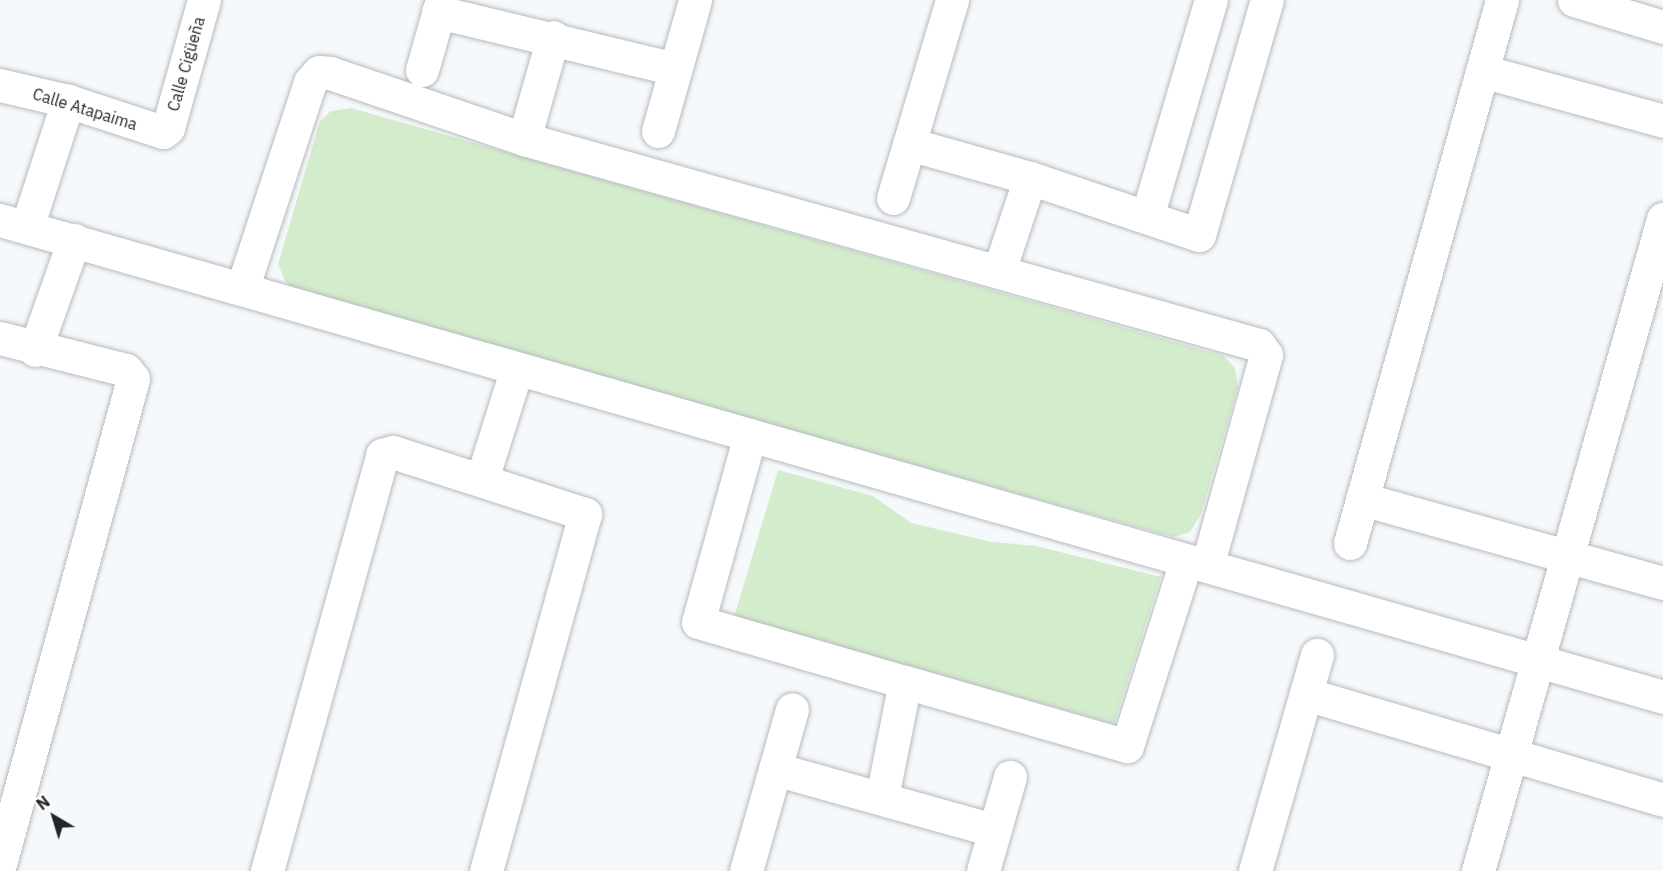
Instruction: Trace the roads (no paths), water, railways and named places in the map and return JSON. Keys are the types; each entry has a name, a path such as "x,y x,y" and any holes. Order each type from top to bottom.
{"street":[{"name":"Calle Cigüeña","path":"168,128 204,0"},
{"path":"658,131 695,0"},
{"path":"893,198 952,0"},
{"path":"909,144 1030,178 1199,235 1267,0"},
{"path":"1350,543 1502,0"},
{"path":"1574,0 1663,27"},
{"path":"1147,217 1207,1"},
{"path":"422,70 440,6 675,69"},
{"path":"524,139 553,37"},
{"path":"1482,71 1663,122"},
{"path":"242,289 310,82 320,72 524,139 999,271 1264,349 1266,355 1196,563 1127,746 698,622 750,435"},
{"name":"Calle Atapaima","path":"0,85 68,101 158,131 168,128"},
{"path":"68,101 14,224 1663,697"},
{"path":"999,271 1030,178"},
{"path":"1478,871 1663,219"},
{"path":"35,350 74,240"},
{"path":"0,338 35,350 126,370 133,380 10,789 0,864"},
{"path":"482,479 517,368"},
{"path":"269,871 382,455 393,452 585,514 486,871"},
{"path":"1362,499 1568,554 1663,583"},
{"path":"1255,871 1317,655"},
{"path":"882,797 905,682"},
{"path":"1306,694 1512,753 1663,800"},
{"path":"746,871 792,709"},
{"path":"775,769 994,830"},
{"path":"983,871 1010,777"}]}
